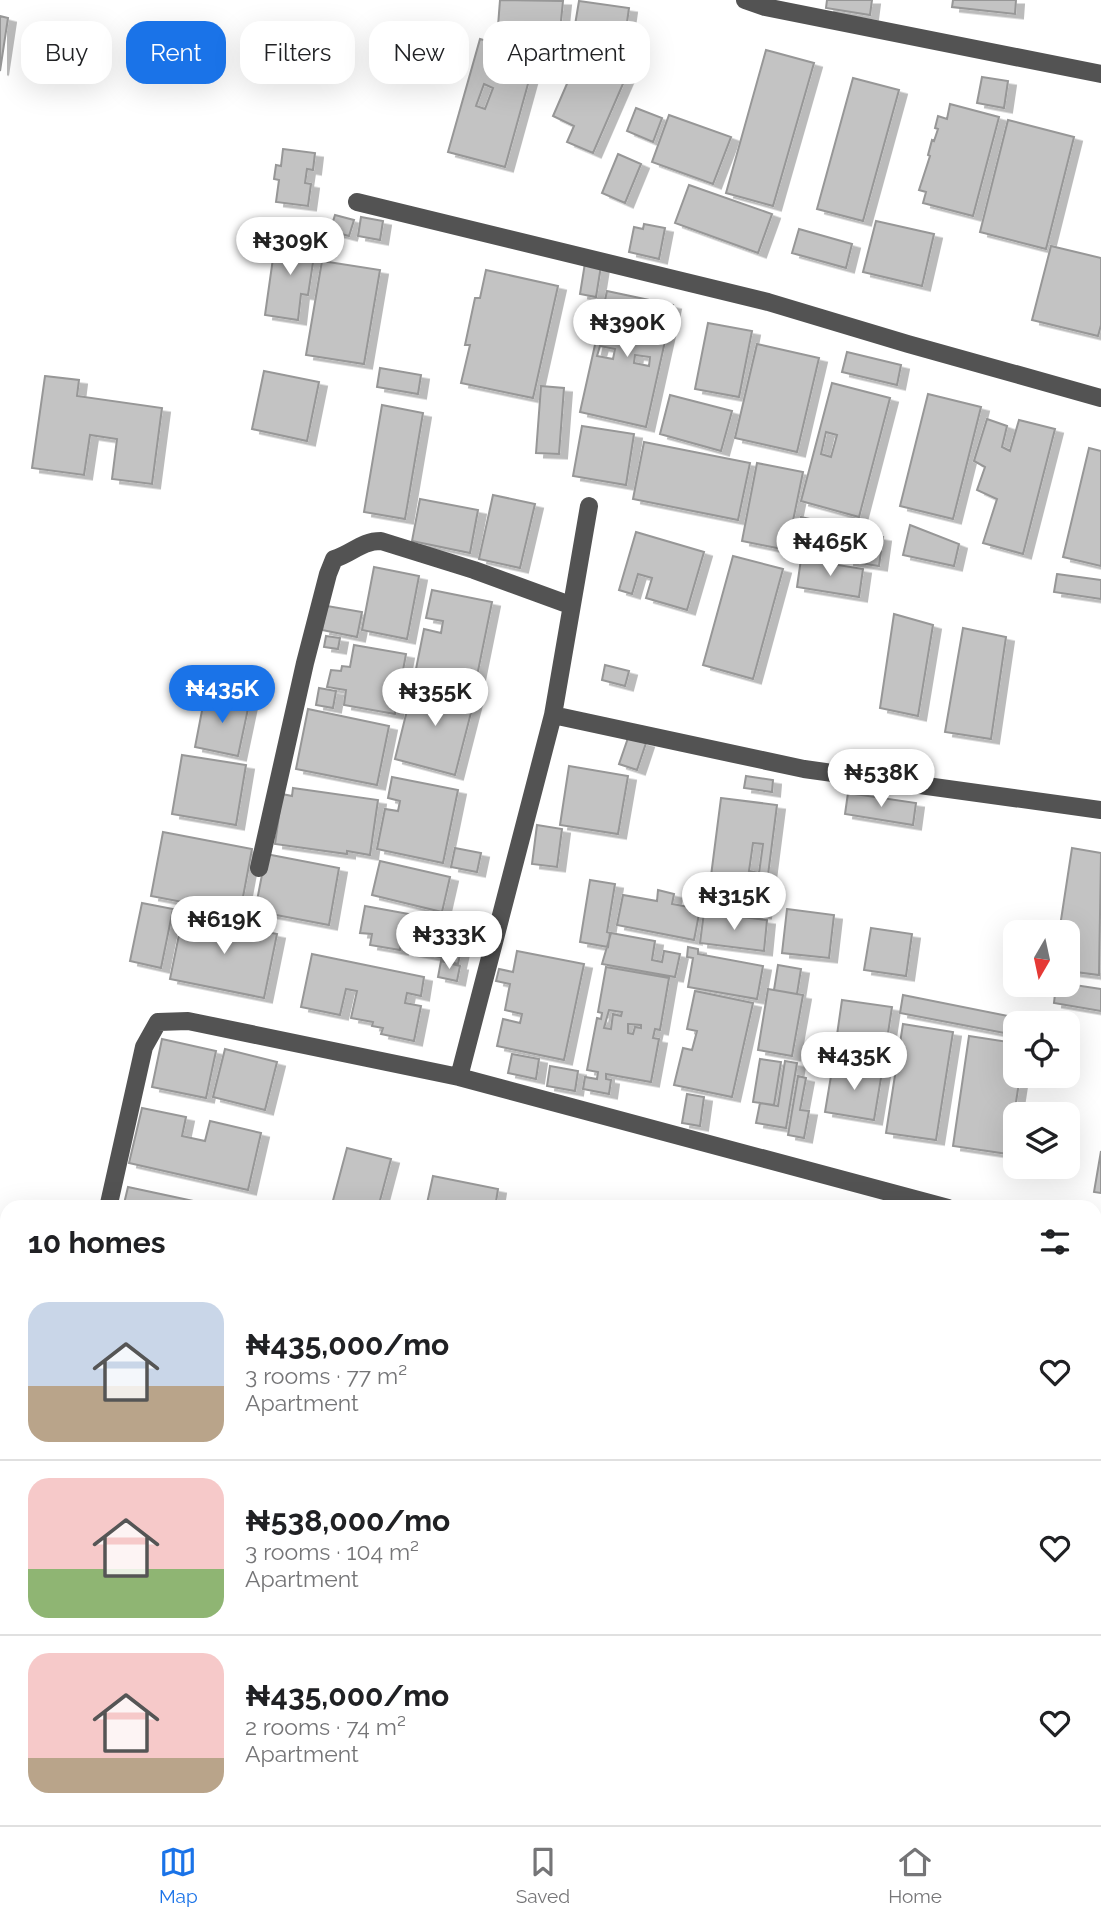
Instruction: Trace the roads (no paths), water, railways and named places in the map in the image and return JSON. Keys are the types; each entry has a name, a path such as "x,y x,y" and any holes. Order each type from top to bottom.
{"street":[{"path":"745,0 765,7 1101,74"},
{"path":"357,202 768,302 1101,398"},
{"path":"459,1077 553,715 589,506"},
{"path":"259,868 305,663 334,559 351,553 368,541 381,541 474,570 570,605"},
{"path":"553,715 804,769 1101,810"},
{"path":"110,1200 144,1047 158,1022 188,1021 459,1077 918,1200"}]}
